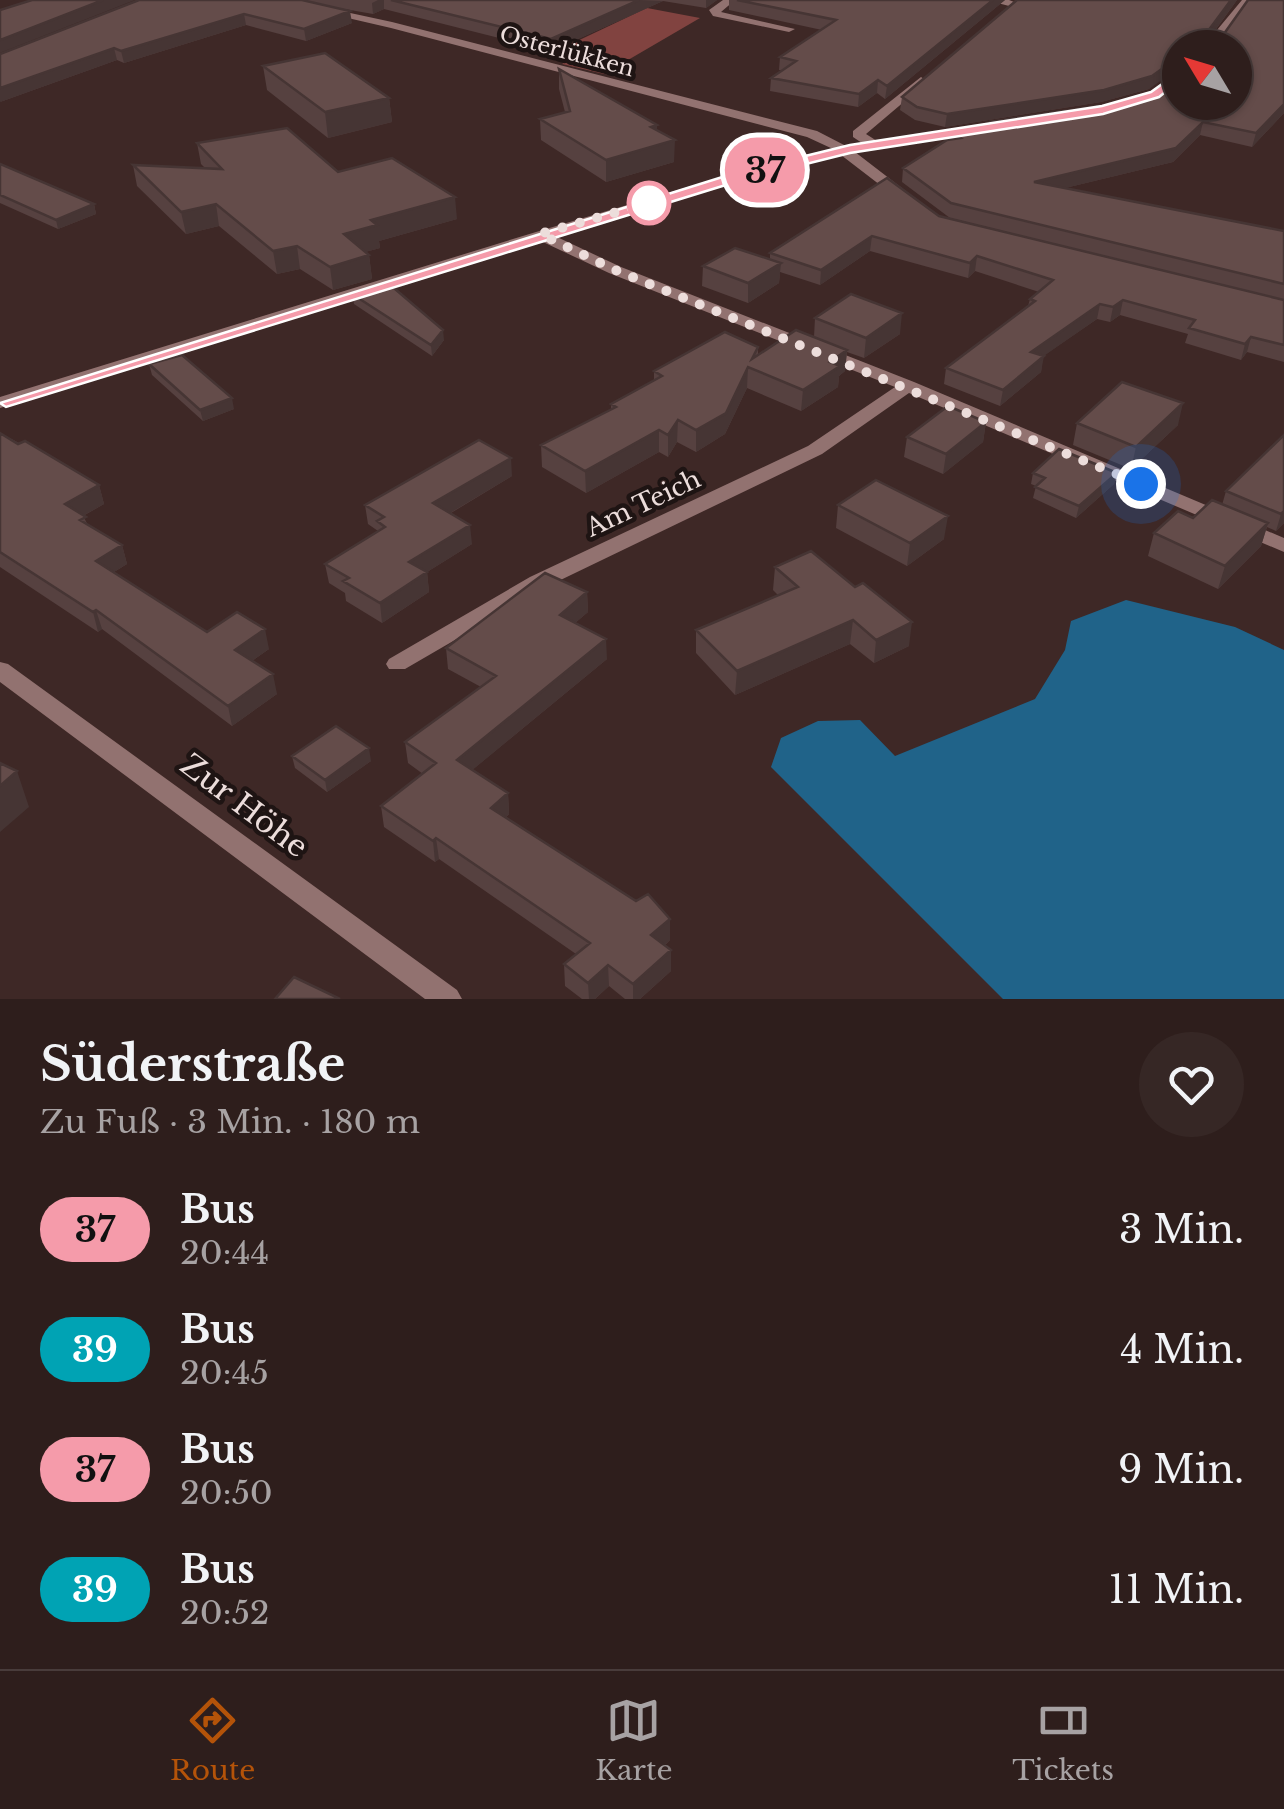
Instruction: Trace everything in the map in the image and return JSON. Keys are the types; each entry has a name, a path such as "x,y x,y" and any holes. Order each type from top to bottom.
{"street":[{"name":"Osterlükken","path":"275,0 392,25 812,134 845,150 914,204"},
{"path":"730,0 715,10 717,14 789,29"},
{"path":"991,0 1016,2"},
{"path":"1223,30 1248,0"},
{"path":"998,16 1016,2"},
{"path":"874,146 858,134 940,66"},
{"path":"1120,105 1155,95 1162,89"},
{"path":"0,403 540,234 845,150 1027,122"},
{"path":"540,234 615,270 908,386 1284,546"},
{"name":"Am Teich","path":"398,664 538,582 816,450 908,386"},
{"name":"Zur Höhe","path":"0,670 447,999"}],"shaded area":[{"path":"647,8 700,18 604,74 562,64 571,58 552,53"}],"water":[{"path":"1126,600 1235,627 1284,650 1284,999 1003,999 771,767 781,738 818,721 860,720 895,756 1035,699 1065,650 1071,621"}],"building":[{"path":"32,0 103,0 0,40 0,10"},
{"path":"139,0 302,0 350,11 304,29 244,14 121,51 114,48 0,88 0,54"},
{"path":"391,0 639,0 551,39"},
{"path":"737,0 993,0 887,86 878,80 859,94 771,78 796,61 780,57 836,20"},
{"path":"1017,0 1231,0 1209,30 1162,30 1162,69 1152,76 1104,90 947,114 917,107 902,97"},
{"path":"1248,0 1284,0 1284,104 1256,133 1203,122 1176,148 1034,182 1284,231 1284,284 951,203 903,168 947,140 960,138 954,135 1006,126 989,122 1106,105 1162,89 1162,120 1252,120 1252,30 1227,30"},
{"path":"325,53 389,98 325,112 263,66"},
{"path":"559,69 657,125 651,127 675,140 606,160 540,119 570,111"},
{"path":"287,128 338,172 392,158 455,197 371,220 377,225 344,234 369,255 330,267 297,246 273,251 216,204 181,212 133,165 222,169 197,143"},
{"path":"0,164 94,204 56,220 0,195"},
{"path":"887,178 939,216 1284,300 1284,345 1251,337 1245,344 1189,328 1195,320 1123,300 1113,307 1100,304 1031,352 1044,356 1003,390 946,368 1035,301 1030,299 1053,280 977,256 970,263 872,236 821,270 770,253"},
{"path":"735,248 781,263 748,283 703,266"},
{"path":"388,283 443,330 431,345 352,294"},
{"path":"851,294 902,313 866,338 815,318"},
{"path":"796,330 847,350 830,362 840,366 803,390 748,367 726,413 696,430 678,420 668,435 659,430 585,471 541,445 616,407 611,404 662,376 654,371 725,332 758,347 752,359"},
{"path":"182,355 232,398 200,410 149,364"},
{"path":"1122,382 1183,403 1136,447 1077,423"},
{"path":"948,406 986,422 946,454 907,437"},
{"path":"0,433 18,444 25,441 99,485 65,504 86,517 80,520 122,545 96,561 207,632 237,612 265,629 235,650 273,674 228,706 96,610 93,612 0,552"},
{"path":"1284,435 1281,514 1226,491"},
{"path":"479,440 511,458 433,503 470,525 409,562 427,572 380,603 343,581 349,578 325,564 385,527 377,521 384,517 365,505"},
{"path":"1059,449 1117,473 1079,506 1035,487 1045,478 1033,473"},
{"path":"876,480 948,516 910,543 838,505"},
{"path":"1212,500 1268,523 1225,566 1154,533 1178,511 1193,518"},
{"path":"811,551 855,587 863,583 912,622 876,640 853,620 737,671 696,630 798,587 775,567"},
{"path":"545,573 587,592 560,615 606,639 457,760 508,793 491,808 636,901 648,894 670,919 651,935 671,950 633,984 608,965 588,983 564,964 590,943 436,838 433,841 381,806 436,763 405,742 496,676 446,648"},
{"path":"336,726 369,748 325,780 292,756"},
{"path":"0,763 17,771 0,786"},
{"path":"294,977 340,999 275,999"}],"bus line":[{"name":"37","path":"0,403 500,246 737,177 850,149 1103,110 1155,95 1162,89"}],"route":[{"path":"649,203 540,234 615,270 1141,484"}]}
